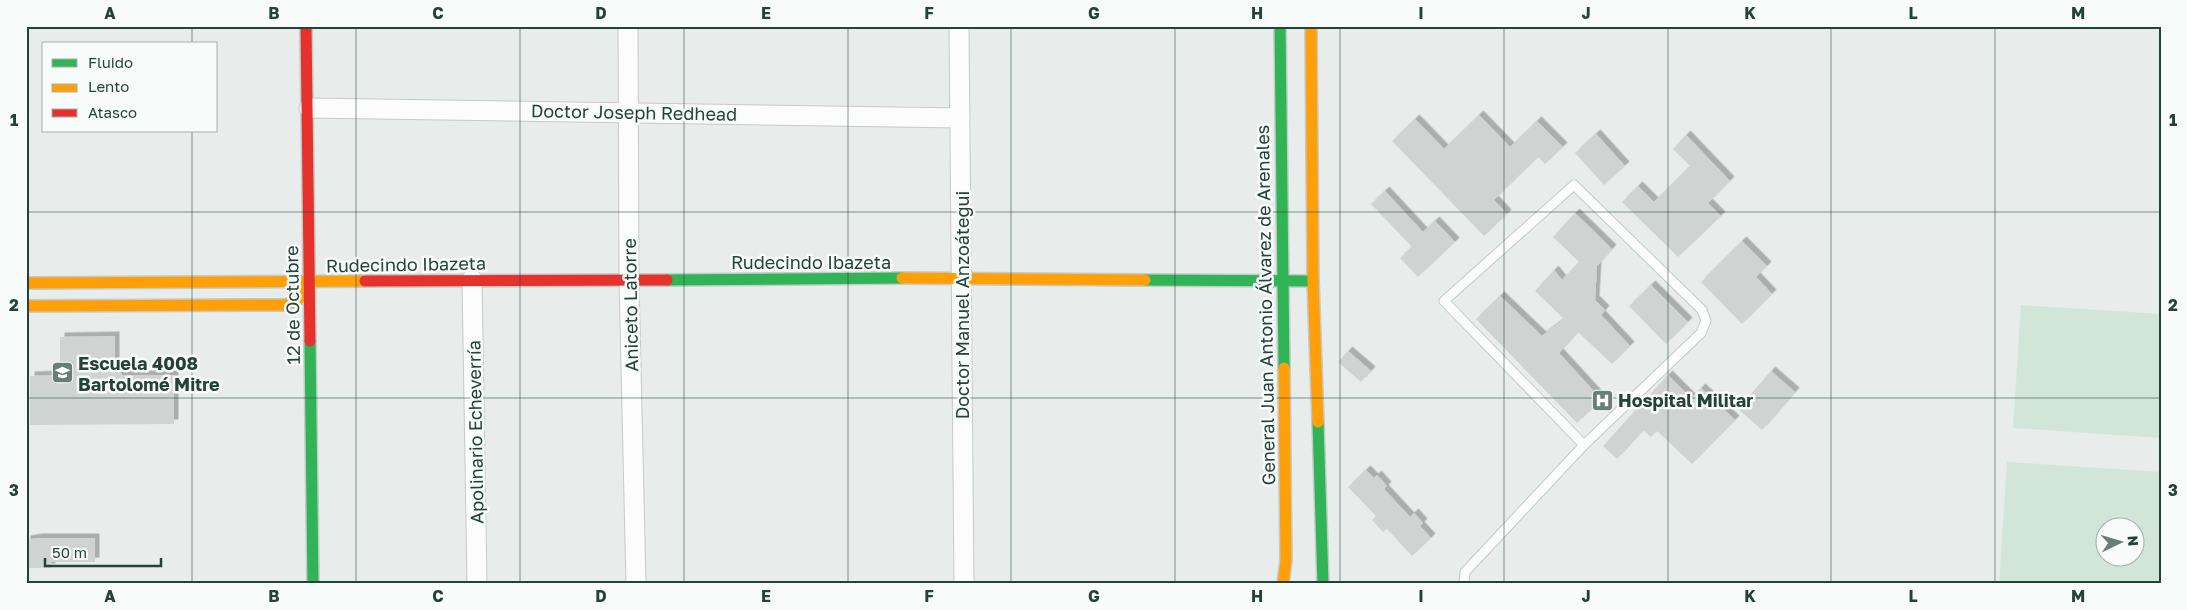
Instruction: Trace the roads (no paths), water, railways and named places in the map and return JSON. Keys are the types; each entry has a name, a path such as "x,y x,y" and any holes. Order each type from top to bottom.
{"street":[{"name":"12 de Octubre","path":"306,26 309,108 313,584"},
{"name":"Aniceto Latorre","path":"628,26 629,280 636,584"},
{"name":"Doctor Manuel Anzoátegui","path":"959,26 964,584"},
{"name":"General Juan Antonio Álvarez de Arenales","path":"1280,26 1286,560 1283,584"},
{"path":"1311,26 1313,281 1324,584"},
{"name":"Doctor Joseph Redhead","path":"309,108 628,111 960,118"},
{"name":"Rudecindo Ibazeta","path":"26,283 309,283 472,279 962,278 1313,281"},
{"name":"Apolinario Echeverría","path":"472,279 477,584"},
{"name":"Rudecindo Ibazeta","path":"26,306 286,305 300,298 309,283"}],"lane":[{"path":"1464,584 1464,572 1584,445 1701,333 1706,321 1702,310 1574,185 1444,301 1584,445"}],"place":[{"name":"Escuela 4008 Bartolomé Mitre","path":"62,373"},
{"name":"Hospital Militar","path":"1602,400"}]}
